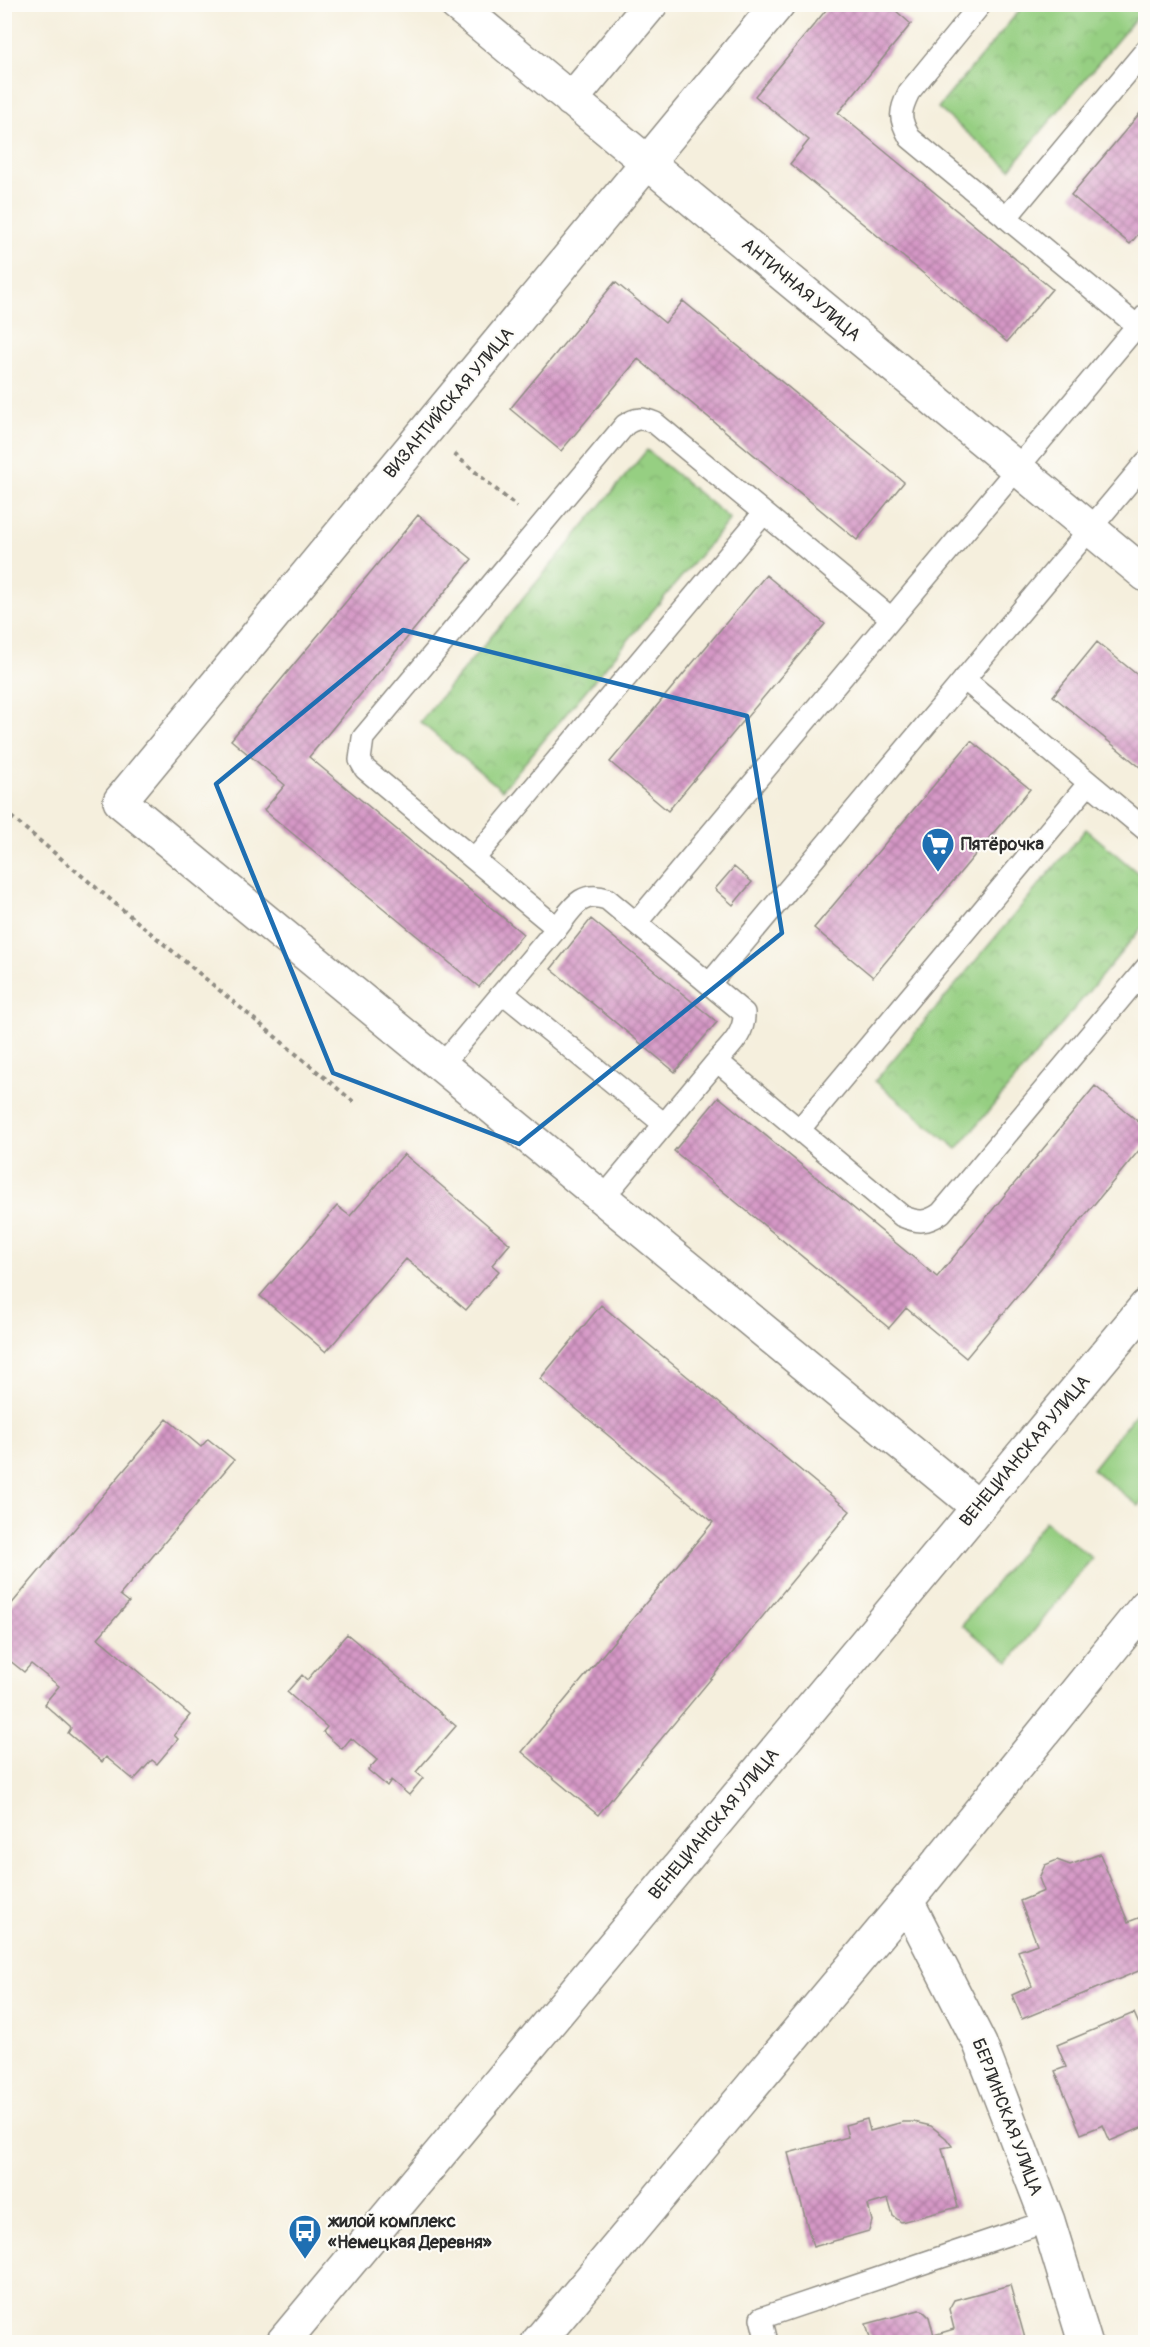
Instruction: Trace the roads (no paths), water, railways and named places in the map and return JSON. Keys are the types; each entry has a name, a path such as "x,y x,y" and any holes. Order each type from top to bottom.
{"street":[{"name":"АНТИЧНАЯ УЛИЦА","path":"456,4 1146,575"},
{"path":"572,100 651,4"},
{"name":"ВИЗАНТИЙСКАЯ УЛИЦА","path":"441,1066 120,801 778,4"},
{"path":"441,1066 978,1507"},
{"name":"ВЕНЕЦИАНСКАЯ УЛИЦА","path":"283,2343 1146,1306"},
{"path":"538,2343 907,1901 1146,1606"},
{"name":"БЕРЛИНСКАЯ УЛИЦА","path":"907,1901 980,2044 1048,2221 1085,2343"}],"lane":[{"path":"636,923 1141,320 1006,218 910,138 901,122 902,106 909,92 981,4"},
{"path":"1006,218 1146,50"},
{"path":"557,928 365,769 360,760 360,749 363,738 625,425 634,419 646,419 656,423 891,618"},
{"path":"710,983 1146,462"},
{"path":"474,859 764,513"},
{"path":"964,679 1146,830"},
{"path":"799,1130 1089,783"},
{"path":"441,1066 580,900 588,896 607,898 744,1013 744,1024 741,1033 603,1198"},
{"path":"717,1061 902,1216 917,1222 931,1221 941,1213 1146,968"},
{"path":"503,993 664,1124"},
{"path":"767,2343 761,2318 1048,2221"}],"place":[{"name":"Пятёрочка","path":"938,873"},
{"name":"жилой комплекс «Немецкая Деревня»","path":"305,2260"}]}
